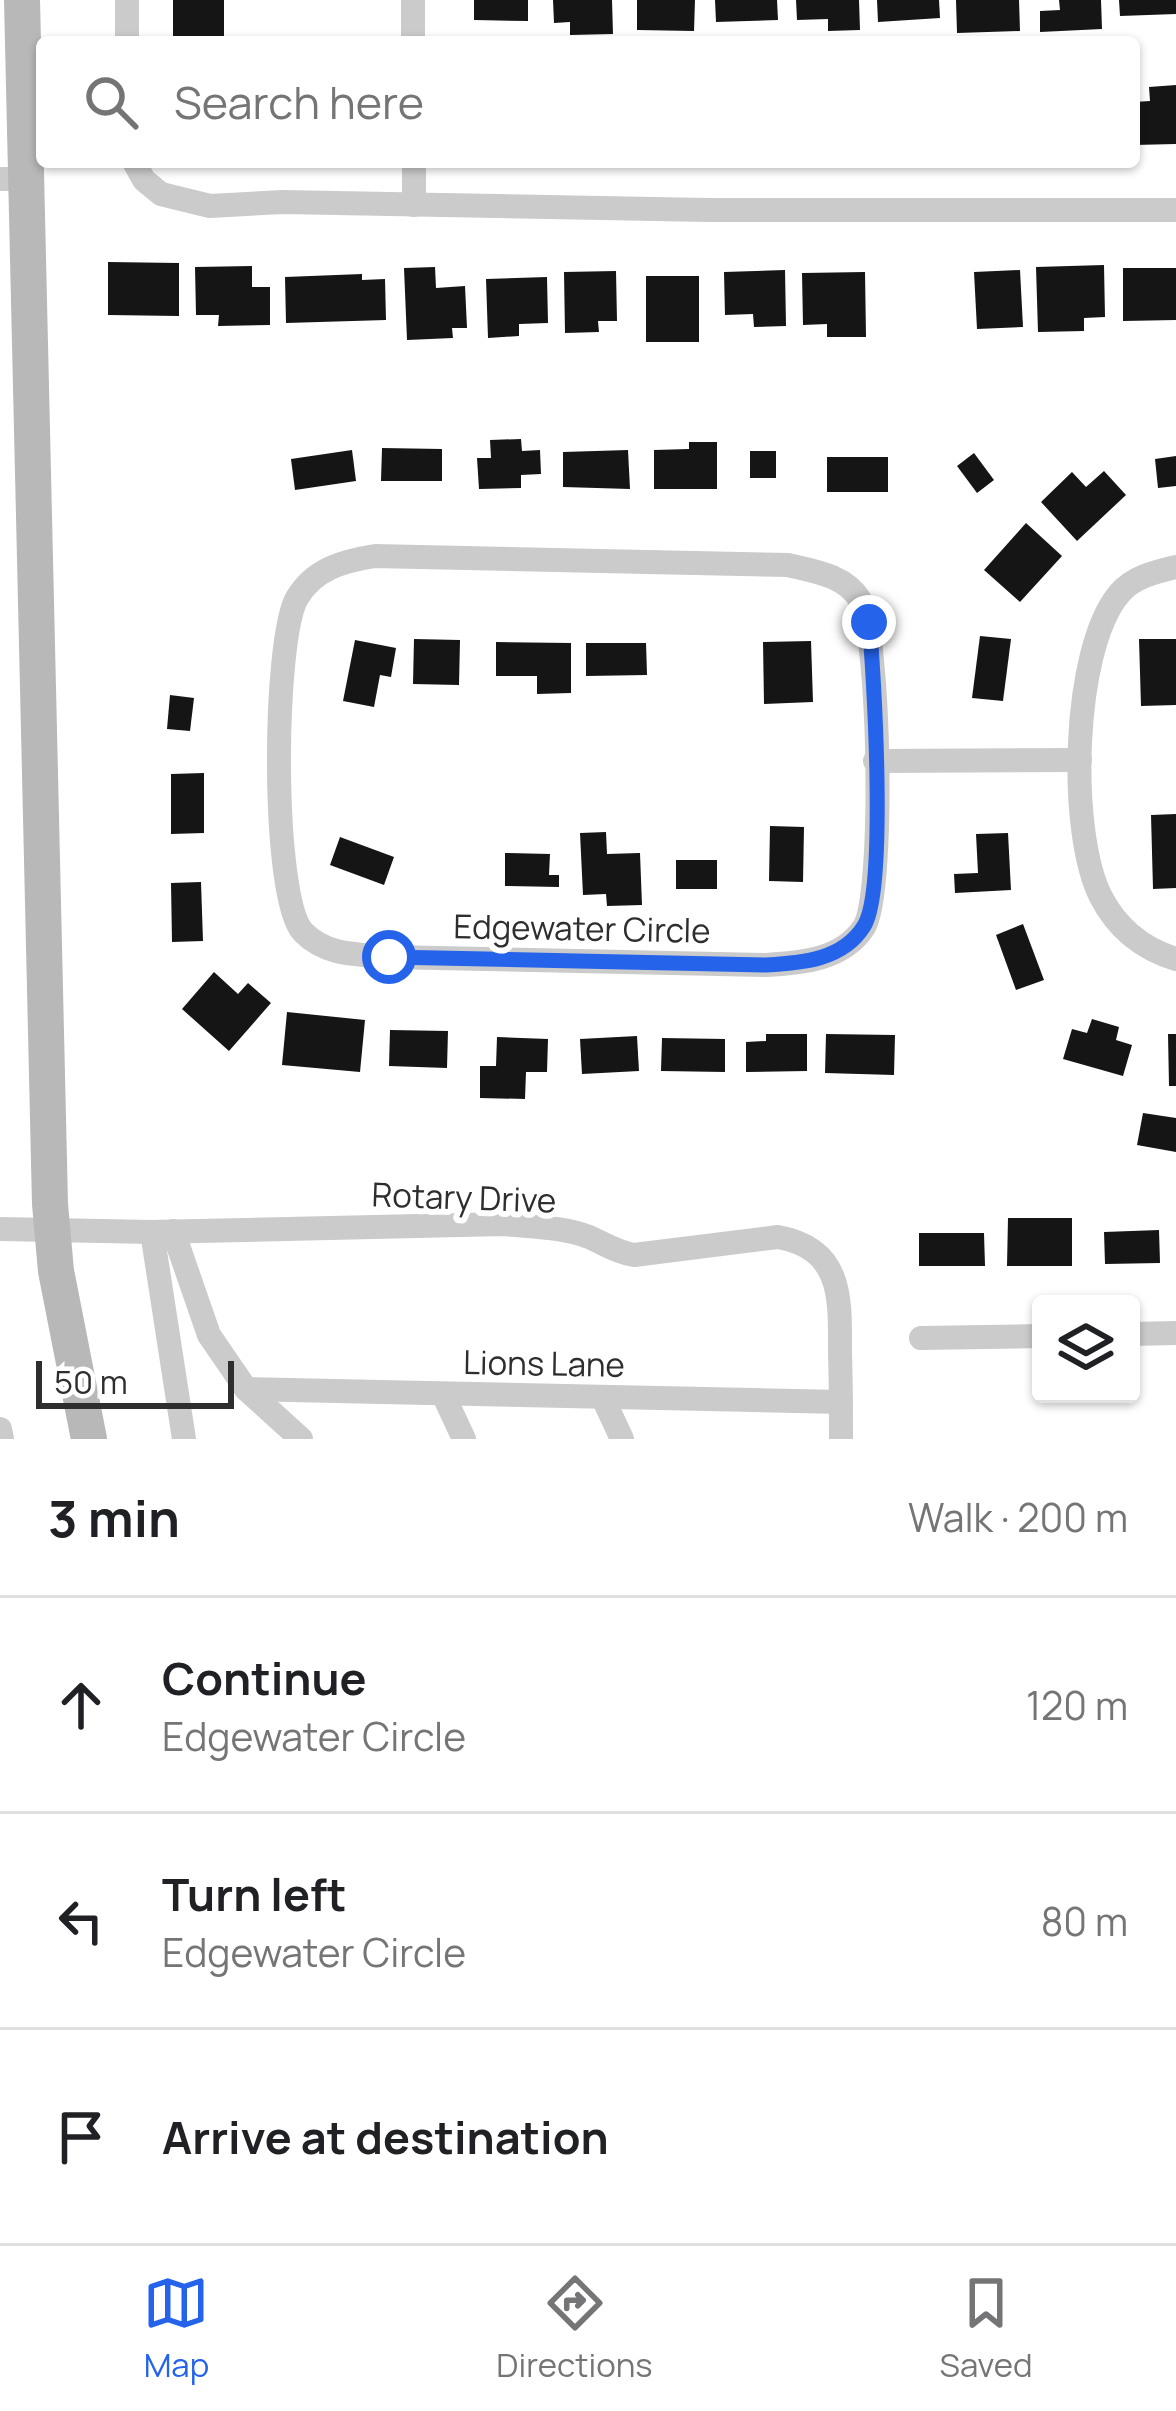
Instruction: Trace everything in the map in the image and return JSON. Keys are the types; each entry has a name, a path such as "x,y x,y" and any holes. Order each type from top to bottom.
{"main road":[{"path":"22,0 12,179 33,608 52,1230 67,1337 89,1439"}],"street":[{"path":"127,0 127,36"},
{"path":"413,0 413,36"},
{"path":"137,168 161,194 210,206 282,202 1176,211"},
{"path":"414,168 414,206"},
{"name":"Edgewater Circle","path":"375,556 788,565 820,572 847,584 869,622 874,761 872,909 863,928 830,955 766,965 339,953 300,930 285,886 280,760 285,628 306,585 325,569 375,556"},
{"path":"1176,567 1135,581 1104,617 1090,651 1080,760 1086,843 1100,896 1137,941 1176,959"},
{"path":"874,761 1080,760"},
{"name":"Rotary Drive","path":"0,1229 163,1231 504,1224 561,1230 634,1255 778,1238 799,1241 816,1252 837,1284 842,1439"},
{"path":"163,1231 209,1335 246,1389 301,1439"},
{"path":"163,1231 184,1439"},
{"path":"1140,1334 1176,1333"},
{"path":"921,1338 1032,1336"},
{"name":"Lions Lane","path":"246,1389 841,1402"},
{"path":"443,1394 464,1439"},
{"path":"603,1398 622,1439"},
{"path":"0,1429 2,1439"}],"building":[{"path":"173,0 224,0 224,36 173,36"},
{"path":"474,0 528,0 528,21 474,20"},
{"path":"553,0 612,0 613,34 570,35 570,22 554,23"},
{"path":"637,0 695,0 694,31 637,30"},
{"path":"715,0 777,0 778,20 716,22"},
{"path":"796,0 859,0 860,30 828,31 828,19 797,20"},
{"path":"877,0 939,0 940,18 878,22"},
{"path":"956,0 1019,0 1020,31 957,33"},
{"path":"1059,0 1101,0 1102,29 1040,32 1040,11 1060,10"},
{"path":"1119,0 1176,0 1176,14 1120,16"},
{"path":"1176,85 1176,144 1140,145 1140,102 1150,101 1149,87"},
{"path":"108,262 179,263 179,316 108,315"},
{"path":"1104,265 1105,317 1084,318 1084,331 1038,332 1036,267"},
{"path":"252,266 252,287 270,287 270,325 218,326 219,315 196,315 195,267"},
{"path":"435,267 436,288 465,286 467,328 452,328 453,338 407,340 404,268"},
{"path":"1123,268 1176,268 1176,320 1123,321"},
{"path":"785,270 786,326 754,327 753,314 725,315 724,272"},
{"path":"1020,270 1023,327 977,329 974,272"},
{"path":"616,271 617,321 598,321 599,332 565,333 564,272"},
{"path":"865,272 866,337 827,337 827,324 803,325 802,273"},
{"path":"362,274 362,280 385,279 386,320 286,323 285,277"},
{"path":"646,276 699,276 699,342 646,342"},
{"path":"547,277 548,323 519,324 519,336 488,338 486,279"},
{"path":"521,439 522,451 540,450 541,474 521,475 521,488 479,489 477,458 491,458 490,440"},
{"path":"689,442 717,442 717,489 654,489 654,450 689,449"},
{"path":"382,448 442,449 442,481 381,481"},
{"path":"352,450 356,481 295,490 291,459"},
{"path":"628,450 630,489 563,487 563,452"},
{"path":"750,451 776,451 776,478 750,478"},
{"path":"974,453 994,480 977,493 957,466"},
{"path":"1176,456 1176,486 1158,488 1155,459"},
{"path":"827,457 888,457 888,492 827,492"},
{"path":"1104,471 1126,495 1077,541 1041,502 1072,472 1086,487"},
{"path":"1026,523 1062,556 1020,602 984,570"},
{"path":"980,636 1011,639 1003,701 972,698"},
{"path":"414,639 460,640 459,685 413,684"},
{"path":"1139,639 1176,639 1176,705 1141,706"},
{"path":"355,640 396,648 391,677 380,675 374,707 343,701"},
{"path":"811,641 813,702 764,704 763,642"},
{"path":"496,642 571,643 571,693 537,694 537,676 496,676"},
{"path":"586,643 646,643 647,675 586,676"},
{"path":"170,695 194,698 190,731 167,729"},
{"path":"204,773 204,833 171,834 171,774"},
{"path":"1176,814 1176,888 1153,889 1151,815"},
{"path":"770,826 804,827 803,882 769,881"},
{"path":"606,832 607,854 640,853 642,905 607,906 606,894 583,895 580,833"},
{"path":"1008,833 1011,890 955,893 954,874 978,873 976,834"},
{"path":"340,837 394,857 384,885 330,865"},
{"path":"505,853 550,854 549,875 559,875 559,887 505,886"},
{"path":"676,860 717,860 717,889 676,889"},
{"path":"201,882 203,941 172,942 171,883"},
{"path":"1023,924 1044,980 1016,990 996,935"},
{"path":"214,972 238,994 248,983 271,1003 229,1051 182,1009"},
{"path":"287,1012 365,1020 360,1072 282,1065"},
{"path":"1092,1019 1119,1027 1116,1040 1132,1045 1123,1076 1063,1059 1072,1029 1087,1033"},
{"path":"390,1030 448,1031 447,1068 389,1066"},
{"path":"766,1034 807,1034 807,1071 746,1072 746,1042 766,1041"},
{"path":"826,1034 895,1035 894,1075 825,1073"},
{"path":"1168,1034 1176,1034 1176,1086 1169,1086"},
{"path":"637,1036 639,1071 582,1074 580,1039"},
{"path":"497,1037 548,1039 547,1072 526,1072 525,1099 480,1098 480,1066 496,1066"},
{"path":"662,1038 725,1039 725,1072 661,1071"},
{"path":"1143,1113 1176,1118 1176,1152 1137,1145"},
{"path":"1008,1218 1072,1218 1072,1266 1007,1266"},
{"path":"1159,1230 1160,1263 1105,1264 1104,1232"},
{"path":"919,1233 984,1233 985,1266 919,1266"}],"route":[{"path":"389,957 766,965 800,963 846,946 872,909 876,863 869,622"}]}
